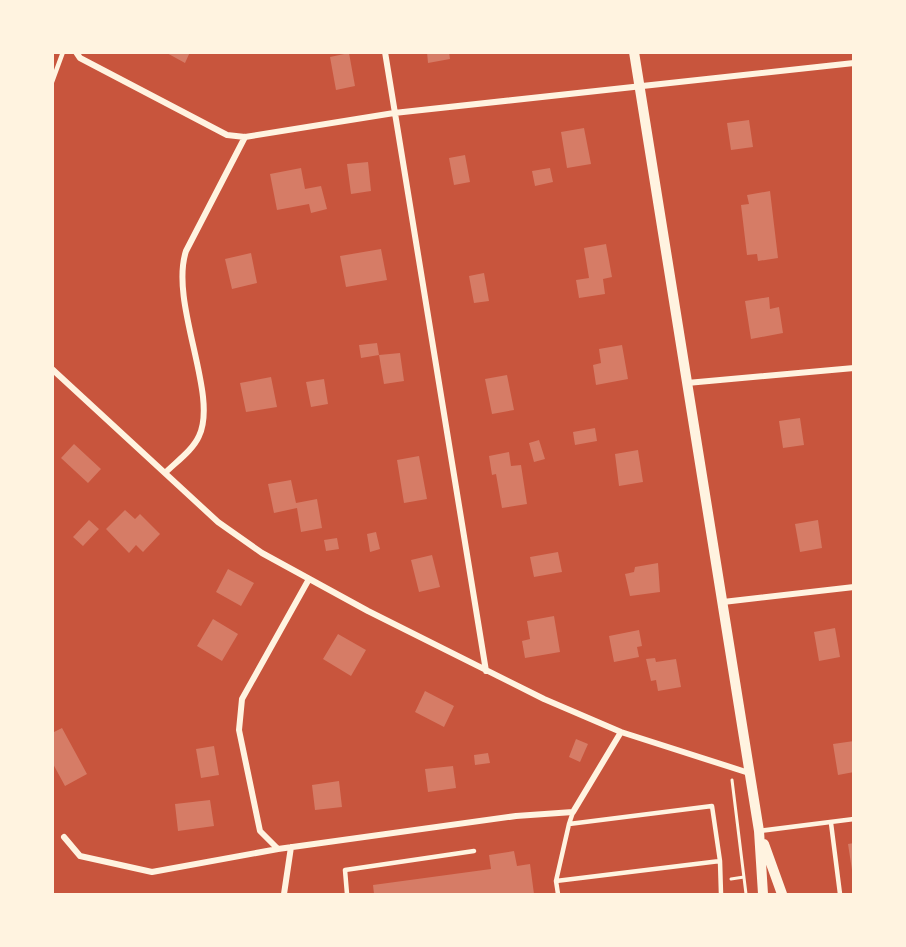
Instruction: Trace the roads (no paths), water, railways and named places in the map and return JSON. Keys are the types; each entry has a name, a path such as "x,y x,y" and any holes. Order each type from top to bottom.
{"street":[{"path":"76,52 80,58 228,135 245,137 394,113 854,63"},
{"path":"385,52 486,671"},
{"path":"634,52 759,831 763,894"},
{"path":"165,473 199,438 204,423 203,402 184,303 181,265 245,137"},
{"path":"687,383 854,368"},
{"path":"52,369 218,522 262,553 486,671 621,732 749,773"},
{"path":"278,849 260,831 239,730 242,699 309,579"},
{"path":"723,602 854,587"},
{"path":"64,837 80,856 152,872 291,847 516,816 573,812 621,732"},
{"path":"759,831 782,894"},
{"path":"284,894 291,847"}],"lane":[{"path":"52,82 63,52"},
{"path":"569,824 712,806 720,861 721,894"},
{"path":"558,894 556,881 573,812"},
{"path":"759,831 854,819"},
{"path":"831,823 840,894"},
{"path":"347,894 345,870 474,851"},
{"path":"556,881 720,861"}]}
